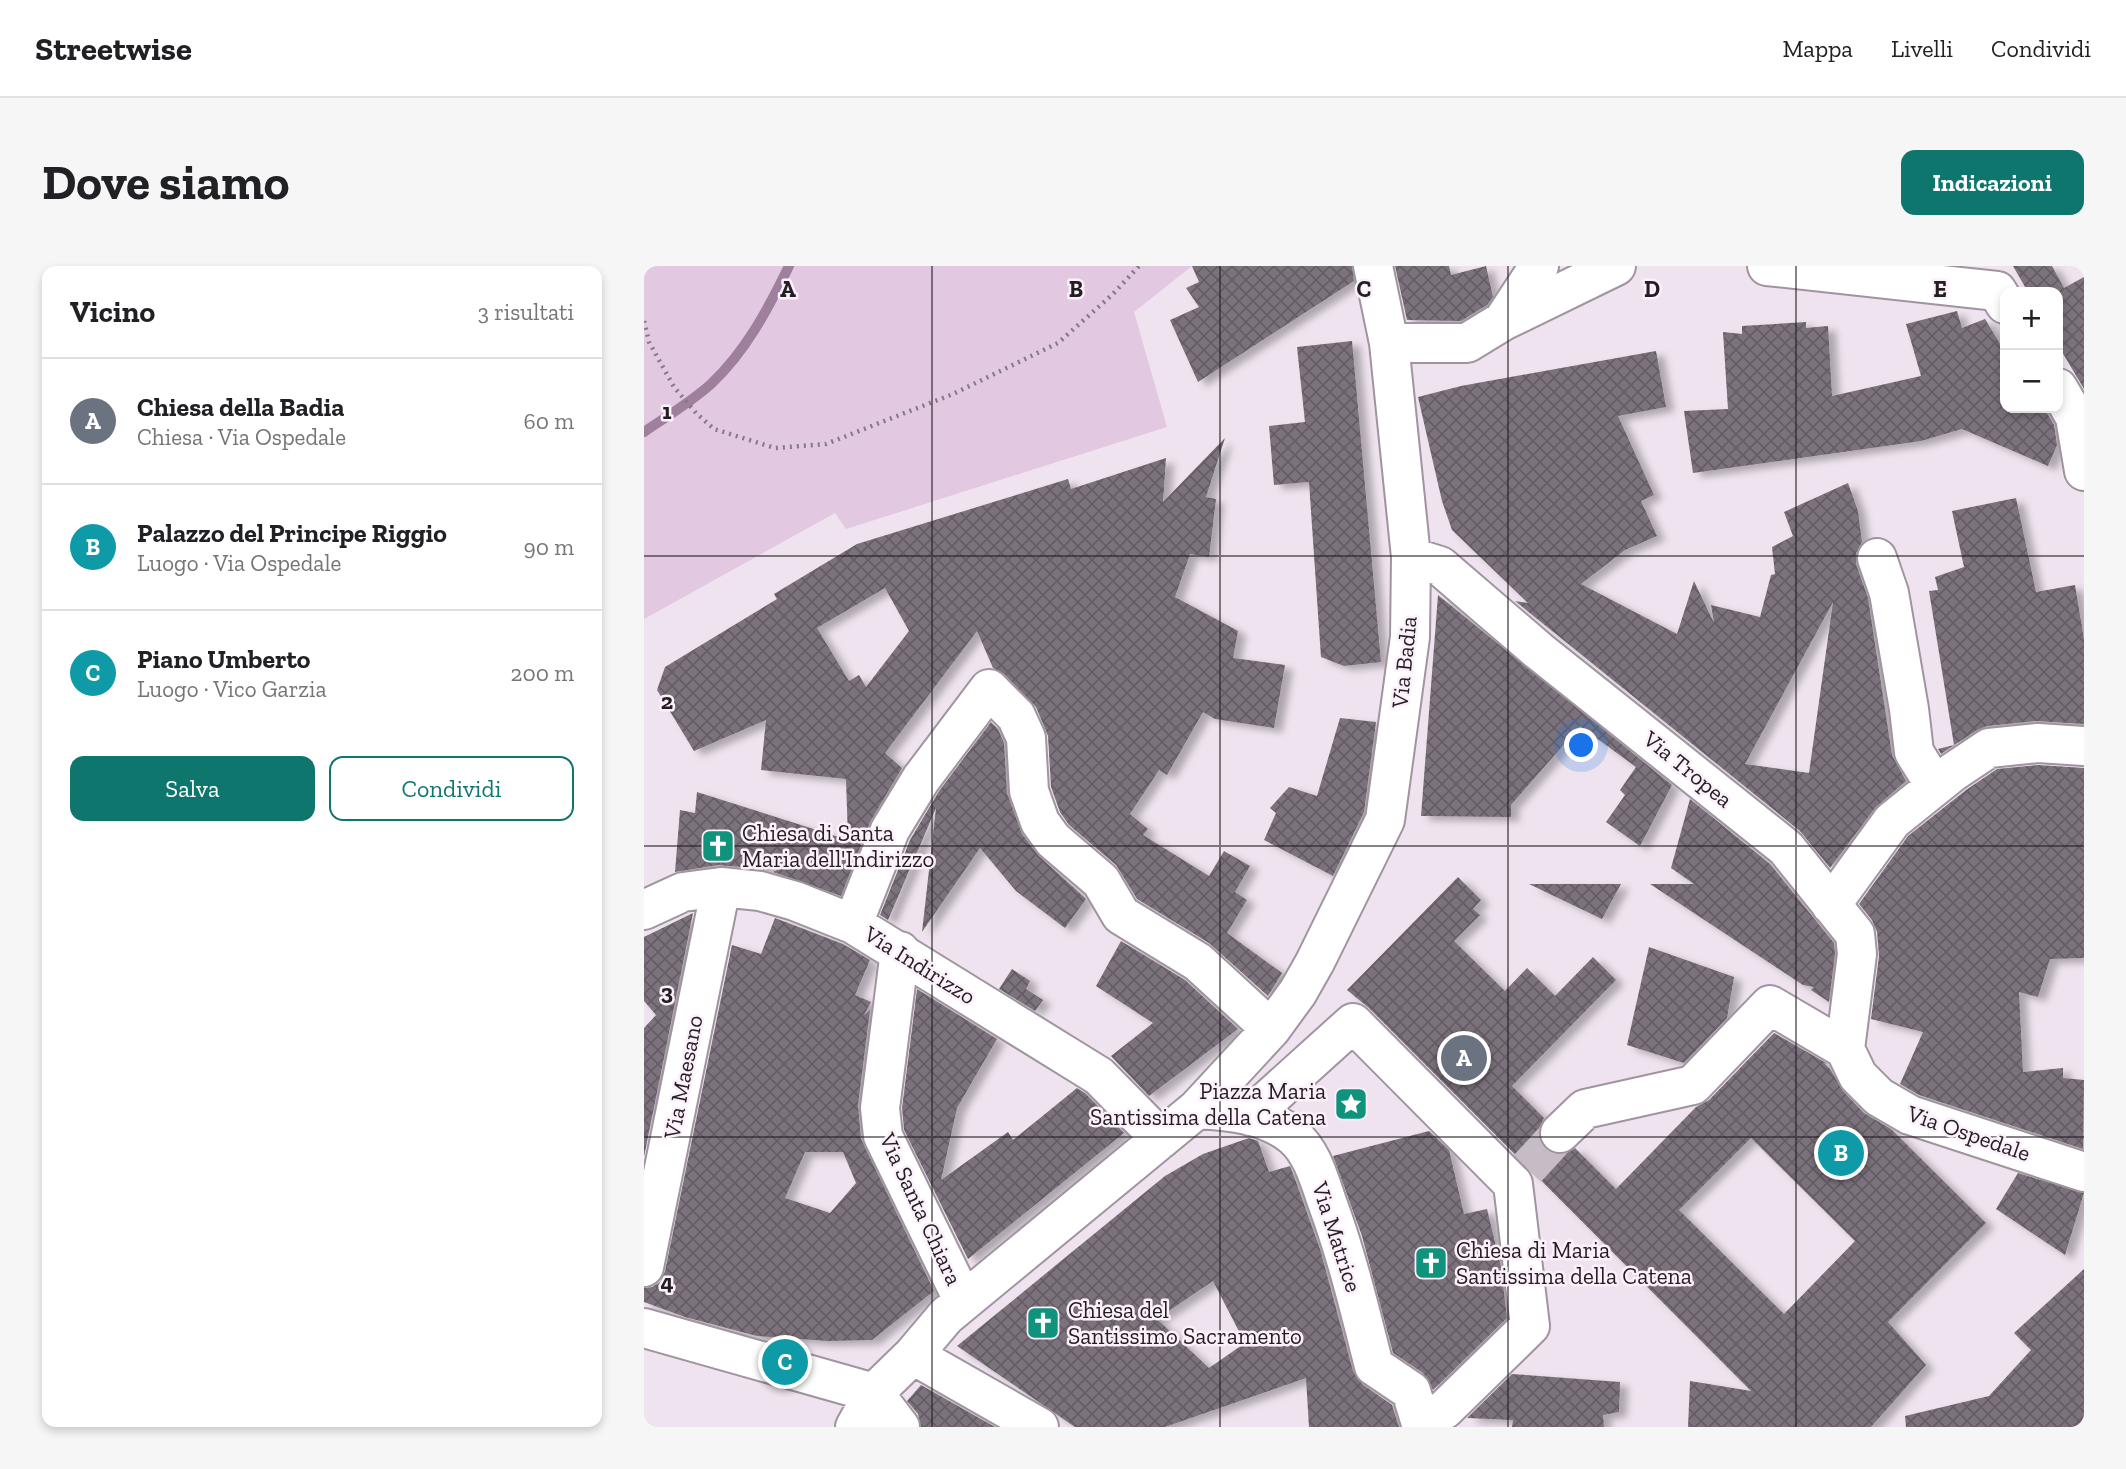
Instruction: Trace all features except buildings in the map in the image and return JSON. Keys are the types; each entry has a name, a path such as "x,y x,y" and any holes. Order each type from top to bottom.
{"street":[{"name":"Via Badia","path":"1271,1029 1310,972 1385,820 1410,637 1411,558 1389,343 1373,266"},
{"path":"1503,321 1539,266"},
{"path":"1389,343 1467,343 1503,321 1616,266"},
{"path":"1766,266 1997,291 2000,296"},
{"path":"2063,397 2075,417 2084,471"},
{"name":"Via Tropea","path":"1411,558 1440,566 1539,650 1786,848 1855,934 1857,954 1845,1049"},
{"path":"1877,558 1889,593 1914,752 1935,786"},
{"path":"853,924 890,830 921,779 989,689 1016,716 1026,738 1029,791 1040,822 1053,840 1101,881 1121,915 1198,962 1271,1029 1196,1109 946,1316 913,1355 889,1413 855,1427"},
{"path":"1831,905 1892,821 1935,786 1989,748 2038,743 2084,746"},
{"name":"Via Indirizzo","path":"644,910 683,892 721,887 760,891 795,901 853,924 1099,1076 1161,1139"},
{"name":"Via Maesano","path":"644,1267 721,887"},
{"name":"Via Santa Chiara","path":"900,951 880,1108 883,1136 963,1300"},
{"path":"1560,1133 1586,1109 1693,1085 1770,1005 1845,1049"},
{"path":"1250,1116 1353,1023 1520,1176 1530,1326 1445,1409 1422,1426"},
{"name":"Via Ospedale","path":"1845,1049 1858,1076 1879,1097 1910,1115 2084,1170"},
{"name":"Via Matrice","path":"1196,1109 1233,1111 1266,1121 1293,1137 1312,1160 1346,1254 1374,1366 1411,1391 1422,1426"},
{"path":"644,1328 889,1413"},
{"path":"913,1355 1039,1427"}],"path":[{"path":"644,321 649,341 674,387 714,429 775,448 826,444 953,394 1058,343 1113,294 1139,266"}],"shaded area":[{"path":"644,266 1192,266 1134,312 1167,427 846,529 835,513 644,619"}],"waterway":[{"path":"644,432 695,397 724,371 755,329 789,266"}],"tunnel":[{"path":"1527,1169 1560,1133"}],"place":[{"name":"Chiesa di Santa Maria dell'Indirizzo","path":"718,846"},
{"name":"Chiesa della Badia","path":"1464,1058"},
{"name":"Piazza Maria Santissima della Catena","path":"1351,1104"},
{"name":"Palazzo del Principe Riggio","path":"1841,1153"},
{"name":"Chiesa di Maria Santissima della Catena","path":"1431,1263"},
{"name":"Chiesa del Santissimo Sacramento","path":"1043,1323"},
{"name":"Piano Umberto","path":"785,1362"}]}
